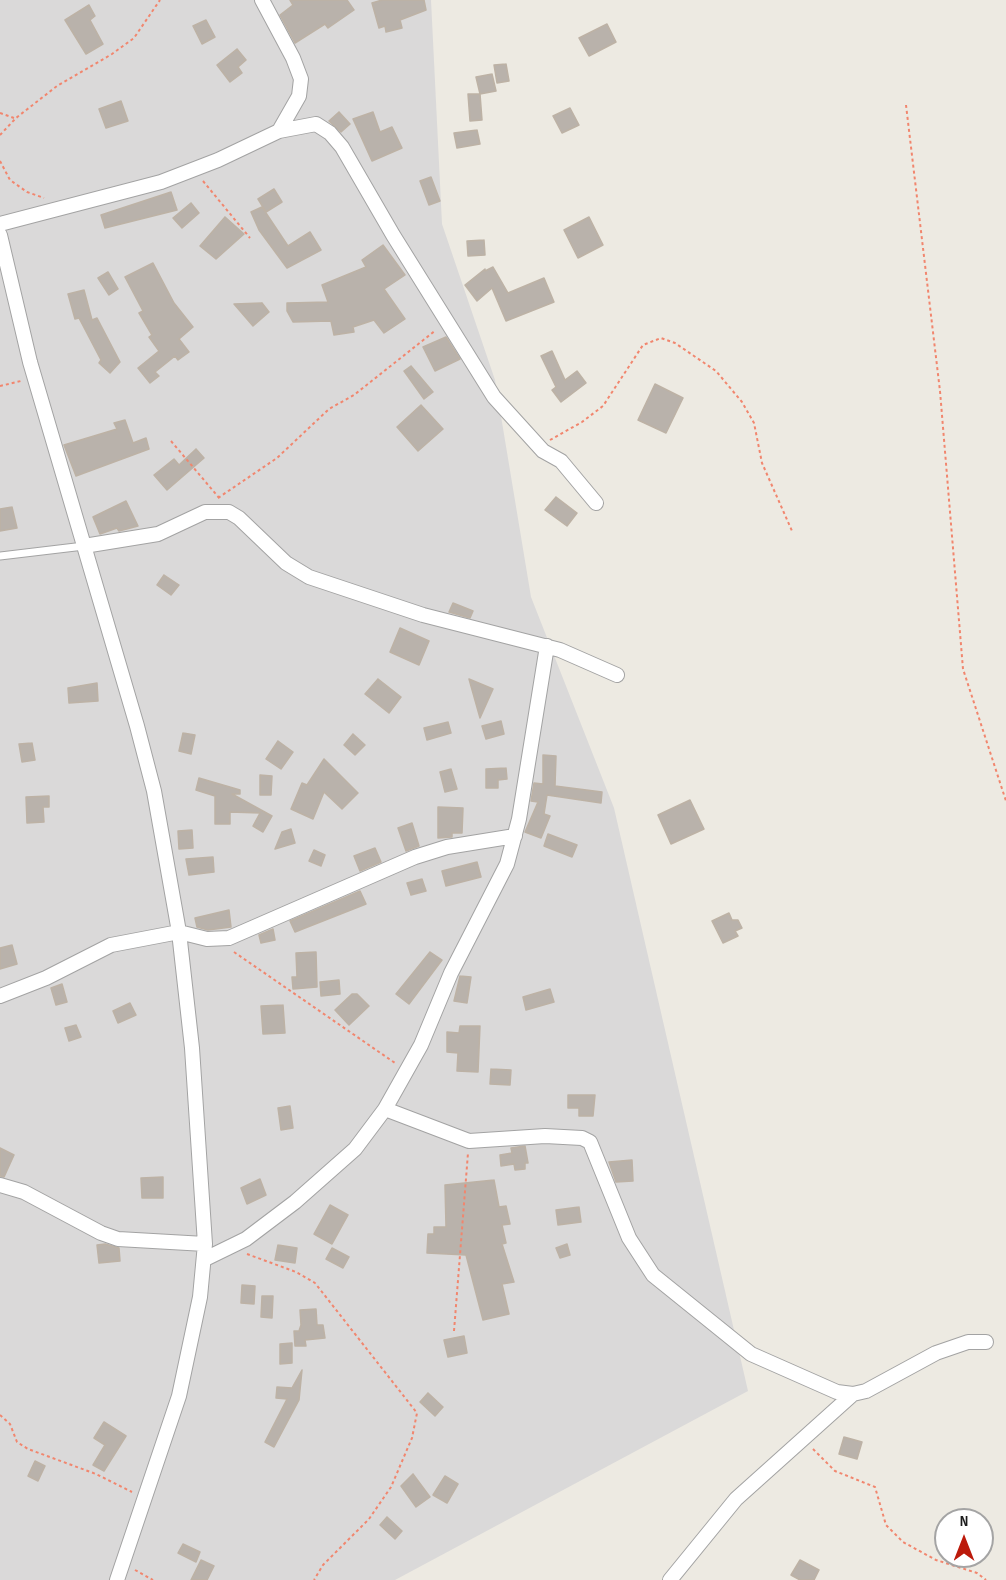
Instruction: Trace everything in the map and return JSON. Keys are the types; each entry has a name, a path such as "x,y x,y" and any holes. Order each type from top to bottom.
{"street":[{"path":"262,0 293,57 302,87 279,131"},
{"path":"0,224 129,191 194,169 279,131 298,125 316,124 330,133 342,147 494,397 548,455 561,461 596,503"},
{"path":"0,235 34,378 154,791 178,932 192,1048 205,1259 187,1366 117,1580"},
{"path":"84,546 158,534 205,512 229,512 239,518 286,563 309,577 423,615 547,646 617,675"},
{"path":"205,1259 232,1248 328,1174 355,1149 385,1109 404,1070 432,1024 451,974 496,889 515,836 547,646"},
{"path":"0,996 46,978 111,945 178,932 218,940 241,934 415,857 447,847 515,836"},
{"path":"385,1109 469,1141 545,1136 582,1138 590,1142 629,1238 653,1275 751,1354 828,1388 853,1394 866,1391 936,1353 968,1342 986,1342"},
{"path":"0,1185 24,1192 101,1233 118,1239 184,1245 205,1244"},
{"path":"670,1580 736,1499 853,1394"}],"lane":[{"path":"0,556 84,546"}],"path":[{"path":"0,135 16,118 57,86 112,54 134,38 160,0"},
{"path":"906,105 940,391 963,669 1006,801"},
{"path":"0,112 16,118"},
{"path":"0,161 10,180 27,192 45,198"},
{"path":"194,169 250,238"},
{"path":"212,502 277,458 329,409 354,394 447,321"},
{"path":"536,442 557,438 603,406 642,345 661,338 675,342 716,371 742,402 754,423 765,471 792,531"},
{"path":"0,386 34,378"},
{"path":"171,441 219,497"},
{"path":"218,940 404,1070"},
{"path":"454,1331 469,1141"},
{"path":"232,1248 296,1272 315,1283 417,1413 414,1431 392,1488 369,1519 323,1565 314,1580"},
{"path":"0,1415 9,1424 17,1442 28,1449 96,1474 145,1499"},
{"path":"805,1437 820,1457 835,1471 875,1487 886,1525 897,1538 926,1556 976,1573 986,1580"},
{"path":"122,1563 153,1580"}],"shaded area":[{"path":"0,0 431,0 442,224 495,380 531,597 614,808 748,1391 395,1580 0,1580"}],"building":[{"path":"290,0 347,0 354,10 328,28 325,24 295,43 280,15 293,5"},
{"path":"382,0 424,0 426,10 400,20 402,28 386,32 385,26 379,28 372,3"},
{"path":"89,5 95,16 90,20 103,44 86,54 65,20"},
{"path":"206,20 215,37 202,44 193,26"},
{"path":"607,24 616,42 589,56 579,38"},
{"path":"237,49 246,60 238,67 242,73 230,82 217,65"},
{"path":"506,64 509,81 497,83 494,65"},
{"path":"492,74 496,91 480,94 476,77"},
{"path":"468,94 480,94 482,120 470,121"},
{"path":"121,101 128,121 106,128 99,109"},
{"path":"570,108 579,125 562,133 553,116"},
{"path":"339,112 350,124 341,132 329,121"},
{"path":"373,112 380,132 392,127 402,148 372,161 353,119"},
{"path":"477,130 480,144 457,148 454,133"},
{"path":"431,177 440,201 429,205 420,181"},
{"path":"274,189 282,202 266,212 258,199"},
{"path":"171,192 177,210 105,228 101,215"},
{"path":"191,203 199,213 182,228 173,218"},
{"path":"262,207 288,246 310,232 321,250 287,268 259,230 251,212"},
{"path":"225,217 244,234 216,259 200,246"},
{"path":"589,217 603,245 578,258 564,230"},
{"path":"484,240 485,255 468,256 467,241"},
{"path":"383,245 405,275 384,289 405,319 384,333 374,320 353,327 354,332 334,335 331,321 293,322 287,311 287,303 328,302 322,285 366,267 362,260"},
{"path":"153,263 174,303 193,327 179,339 189,352 178,360 175,356 155,372 159,376 150,383 138,368 159,351 149,337 152,335 139,313 143,311 125,277"},
{"path":"493,267 508,293 544,278 554,302 506,321 492,288 477,301 465,285 485,269 485,271"},
{"path":"108,272 118,289 109,295 98,278"},
{"path":"84,290 92,320 97,318 120,362 110,373 99,363 101,360 79,318 75,319 68,294"},
{"path":"262,303 269,312 253,326 234,304"},
{"path":"446,337 460,359 435,371 423,347"},
{"path":"552,351 565,380 577,371 586,383 561,402 552,390 556,387 541,356"},
{"path":"411,366 433,392 424,399 404,371"},
{"path":"655,384 683,398 666,433 638,420"},
{"path":"421,405 443,429 418,451 397,427"},
{"path":"125,420 133,443 146,438 149,449 76,476 64,445 117,429 114,423"},
{"path":"196,449 204,458 167,490 154,475 174,459 179,465"},
{"path":"556,497 577,513 567,526 545,510"},
{"path":"126,501 138,526 119,531 117,528 100,534 93,517"},
{"path":"12,507 17,528 0,531 0,509"},
{"path":"164,575 179,585 171,595 157,585"},
{"path":"453,603 473,611 470,618 449,612"},
{"path":"400,628 429,641 419,665 390,652"},
{"path":"378,679 401,697 389,713 365,694"},
{"path":"469,679 493,689 480,718"},
{"path":"97,683 98,701 69,703 68,688"},
{"path":"501,721 504,734 486,739 482,726"},
{"path":"448,722 451,733 427,740 424,728"},
{"path":"183,733 195,735 191,754 179,751"},
{"path":"353,734 365,745 355,755 344,745"},
{"path":"278,741 293,752 281,769 266,759"},
{"path":"32,743 35,760 22,762 19,744"},
{"path":"543,755 556,756 555,786 602,792 601,803 547,795 544,814 550,816 541,838 525,832 538,802 531,801 534,783 543,784"},
{"path":"324,759 358,793 342,809 324,792 313,819 291,809 302,783 307,785"},
{"path":"506,768 507,779 498,780 498,788 486,788 486,769"},
{"path":"451,769 457,789 445,792 440,772"},
{"path":"260,775 272,776 271,795 260,795"},
{"path":"199,778 240,790 240,794 232,794 272,816 263,832 253,826 260,813 230,812 230,824 215,824 215,796 196,790"},
{"path":"49,796 49,807 43,807 44,822 27,823 26,797"},
{"path":"690,800 704,829 671,844 658,815"},
{"path":"438,807 463,808 462,833 452,833 452,837 438,838"},
{"path":"412,823 419,846 406,851 398,828"},
{"path":"291,829 295,843 275,849 282,832"},
{"path":"192,830 193,848 179,849 178,831"},
{"path":"548,834 577,845 572,857 544,846"},
{"path":"375,848 381,862 360,871 354,856"},
{"path":"314,850 325,855 321,866 309,861"},
{"path":"213,857 214,872 189,875 186,859"},
{"path":"477,862 481,877 446,886 442,871"},
{"path":"422,879 426,891 411,895 407,883"},
{"path":"360,891 366,904 295,932 290,921"},
{"path":"229,910 231,927 208,930 197,927 195,918"},
{"path":"729,913 732,920 738,920 742,928 735,931 738,936 723,943 712,921"},
{"path":"273,929 275,940 261,943 259,935"},
{"path":"12,945 17,964 0,969 0,948"},
{"path":"316,952 317,987 293,989 292,977 297,977 296,953"},
{"path":"430,952 442,960 409,1004 396,994"},
{"path":"460,976 471,977 467,1003 454,1001"},
{"path":"339,980 340,994 321,996 320,982"},
{"path":"62,984 67,1002 56,1005 51,988"},
{"path":"550,989 554,1002 526,1010 523,997"},
{"path":"352,994 357,994 369,1006 349,1025 335,1010"},
{"path":"130,1003 136,1015 118,1023 113,1011"},
{"path":"283,1005 285,1033 263,1034 261,1006"},
{"path":"76,1025 81,1037 69,1041 65,1028"},
{"path":"460,1026 480,1026 478,1072 457,1071 458,1053 447,1052 447,1032 459,1033"},
{"path":"491,1069 511,1070 510,1085 490,1084"},
{"path":"568,1095 595,1095 593,1116 579,1116 579,1108 568,1108"},
{"path":"290,1106 293,1128 281,1130 278,1108"},
{"path":"525,1146 528,1163 525,1163 525,1169 515,1170 514,1164 501,1166 500,1155 512,1153 511,1148"},
{"path":"0,1148 14,1155 4,1177 0,1176"},
{"path":"632,1160 633,1181 616,1182 609,1162"},
{"path":"163,1177 163,1198 142,1198 141,1178"},
{"path":"260,1179 266,1195 247,1204 241,1188"},
{"path":"494,1180 499,1207 506,1206 510,1224 502,1225 506,1243 502,1244 514,1282 502,1284 509,1314 483,1320 466,1255 427,1253 428,1234 434,1234 434,1227 446,1227 445,1185"},
{"path":"330,1205 348,1215 332,1244 314,1234"},
{"path":"579,1207 581,1222 558,1225 556,1210"},
{"path":"105,1244 119,1248 120,1261 99,1263 97,1245"},
{"path":"567,1244 570,1255 560,1258 556,1248"},
{"path":"278,1245 297,1248 295,1263 275,1260"},
{"path":"332,1248 349,1257 343,1268 326,1259"},
{"path":"242,1285 255,1286 254,1304 241,1303"},
{"path":"262,1296 273,1296 272,1318 261,1317"},
{"path":"316,1309 317,1325 323,1325 325,1338 305,1340 306,1346 295,1346 294,1331 299,1331 301,1325 300,1310"},
{"path":"464,1336 467,1353 448,1357 444,1340"},
{"path":"292,1343 292,1363 280,1364 280,1344"},
{"path":"302,1370 299,1400 274,1447 265,1442 287,1399 276,1398 277,1387 292,1388"},
{"path":"428,1393 443,1407 435,1416 420,1402"},
{"path":"104,1422 126,1436 104,1471 93,1465 105,1445 94,1438"},
{"path":"844,1437 862,1442 857,1459 839,1454"},
{"path":"35,1461 45,1466 38,1481 28,1476"},
{"path":"413,1474 430,1497 416,1507 401,1486"},
{"path":"445,1476 458,1484 447,1503 433,1495"},
{"path":"387,1517 402,1531 395,1539 380,1525"},
{"path":"183,1544 200,1552 196,1562 178,1553"},
{"path":"201,1560 214,1566 207,1580 191,1580"},
{"path":"800,1560 819,1570 814,1580 800,1580 791,1575"}]}
